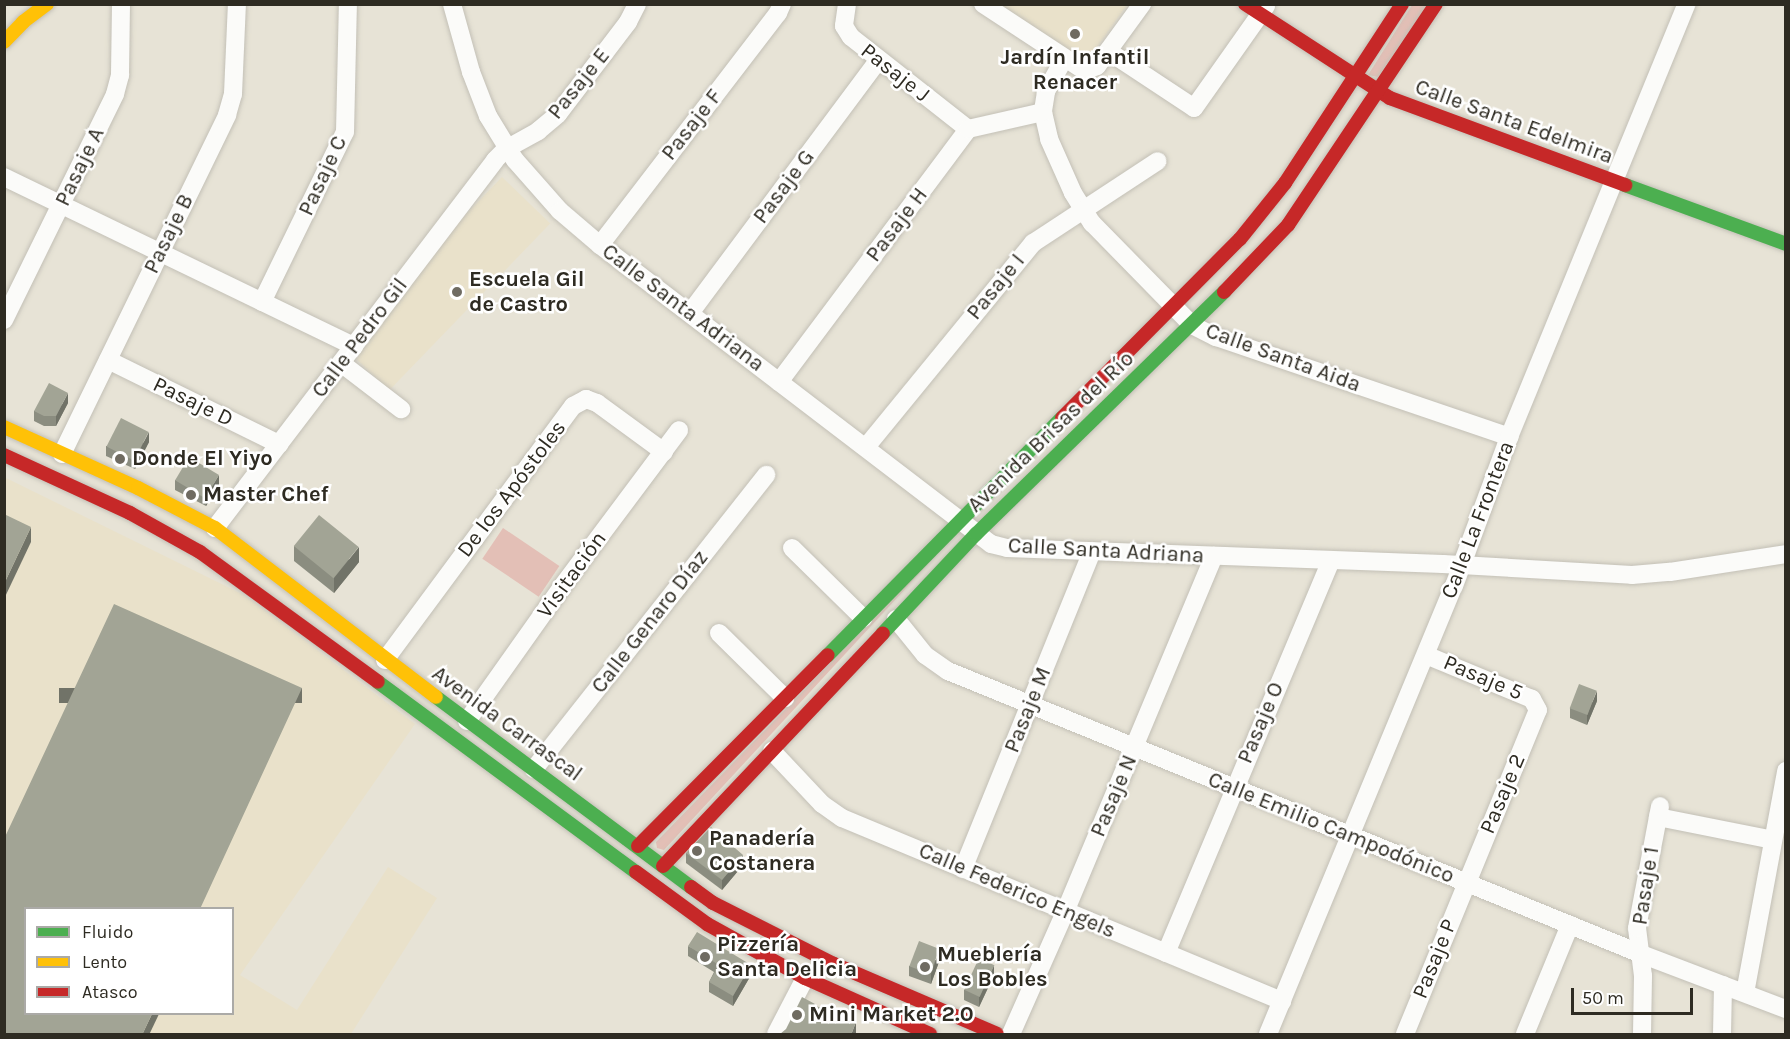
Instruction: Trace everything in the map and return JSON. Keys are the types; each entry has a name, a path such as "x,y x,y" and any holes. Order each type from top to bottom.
{"street":[{"path":"4,42 23,22 47,4"},
{"name":"Pasaje A","path":"4,320 118,88 121,4"},
{"name":"Pasaje B","path":"62,454 230,108 237,4"},
{"name":"Pasaje C","path":"262,302 343,139 346,124 348,4"},
{"name":"Calle Santa Adriana","path":"452,4 480,99 506,149 542,193 600,245 961,519 976,534 999,546 1651,574 1785,554"},
{"name":"Pasaje E","path":"506,149 538,131 558,114 628,22 637,4"},
{"name":"Pasaje F","path":"600,245 778,14 782,4"},
{"name":"Pasaje J","path":"847,4 843,20 847,32 878,61 968,129"},
{"path":"983,4 1085,71 1103,59 1142,4"},
{"name":"Avenida Brisas del Río","path":"638,846 1240,239 1285,183 1402,4"},
{"name":"Avenida Brisas del Río","path":"663,866 976,534 1192,325 1288,225 1436,4"},
{"name":"Calle La Frontera","path":"1268,1035 1426,655 1462,566 1509,437 1686,4"},
{"path":"1103,59 1194,108 1257,8"},
{"name":"Calle Santa Edelmira","path":"1257,8 1376,91 1785,244"},
{"name":"Calle Santa Aida","path":"1064,59 1046,92 1043,112 1049,139 1083,211 1192,325 1216,337 1509,437"},
{"name":"Pasaje G","path":"690,313 878,61"},
{"path":"968,129 1043,112"},
{"name":"Pasaje H","path":"780,382 968,129"},
{"name":"Calle Pedro Gil","path":"215,528 506,149"},
{"name":"Pasaje I","path":"866,447 1027,249 1041,237 1158,161"},
{"path":"4,177 354,346"},
{"name":"Pasaje D","path":"108,360 279,444"},
{"path":"341,363 401,409"},
{"name":"De los Apóstoles","path":"385,660 573,406 586,399 597,403 664,452"},
{"name":"Avenida Carrascal","path":"4,427 138,488 215,528 467,722 713,903 834,964 997,1035"},
{"name":"Visitación","path":"467,722 561,588 679,430"},
{"name":"Avenida Carrascal","path":"4,455 130,513 200,552 707,924 805,978 930,1035"},
{"name":"Calle Genaro Díaz","path":"534,770 766,475"},
{"path":"792,548 863,618"},
{"name":"Pasaje M","path":"963,869 1092,551"},
{"name":"Pasaje N","path":"1011,1035 1214,556"},
{"name":"Pasaje O","path":"1166,953 1233,788 1331,560"},
{"name":"Calle Emilio Campodónico","path":"896,619 925,655 940,667 1641,954 1785,1008"},
{"path":"719,633 785,698"},
{"name":"Pasaje 5","path":"1426,655 1532,699 1537,705"},
{"name":"Pasaje 2","path":"1466,883 1536,714 1537,705"},
{"name":"Calle Federico Engels","path":"772,751 822,804 836,815 1282,1001"},
{"path":"1745,993 1785,771"},
{"name":"Pasaje 1","path":"1642,1035 1643,976 1637,928 1659,811 1773,840"},
{"name":"Pasaje P","path":"1405,1035 1466,883"},
{"path":"1525,1035 1570,925"},
{"path":"776,1035 805,978 818,967 834,964"},
{"path":"1722,1035 1723,985"}],"shaded area":[{"name":"Jardín Infantil Renacer","path":"1002,5 1127,5 1085,64"},
{"path":"1412,5 1427,5 1378,77 1368,75"},
{"name":"Escuela Gil de Castro","path":"502,177 550,224 389,390 341,344"},
{"path":"4,477 244,595 415,724 240,975 297,1010 388,867 437,898 351,1034 5,1034"},
{"path":"503,528 559,566 539,597 482,559"},
{"path":"954,536 664,850 657,848 656,842"}],"building":[{"path":"49,383 68,393 56,416 44,416 34,411"},
{"path":"121,418 149,432 134,461 106,447"},
{"path":"189,457 219,475 205,498 175,480"},
{"path":"4,514 31,527 4,584"},
{"path":"319,515 359,547 333,578 294,546"},
{"path":"114,604 302,688 201,907 24,907 24,1015 152,1015 142,1035 4,1035 4,839"},
{"path":"1579,684 1597,691 1587,715 1570,708"},
{"path":"711,827 743,855 722,880 686,853"},
{"path":"697,932 751,965 733,996 709,982 719,965 688,946"},
{"path":"919,941 940,949 930,974 909,966"},
{"path":"979,958 994,965 980,997 964,990"},
{"path":"802,997 814,1005 856,1022 851,1035 780,1034 786,1029"}],"traffic: fast":[{"path":"1625,185 1786,244"},
{"path":"883,633 976,534 1224,292"},
{"path":"828,655 1062,418"},
{"path":"378,682 636,872"},
{"path":"436,697 691,887"}],"traffic: slow":[{"path":"4,42 23,22 47,4"},
{"path":"4,427 138,488 215,528 436,697"}],"traffic: jam":[{"path":"1245,4 1390,98 1625,185"},
{"path":"1062,418 1240,239 1285,183 1402,4"},
{"path":"1224,292 1288,225 1436,4"},
{"path":"4,455 130,513 200,552 378,682"},
{"path":"663,866 883,633"},
{"path":"638,846 828,655"},
{"path":"636,872 707,924 805,978 930,1034"},
{"path":"691,887 713,903 834,964 997,1034"}],"place":[{"name":"Jardín Infantil Renacer","path":"1075,34"},
{"name":"Escuela Gil de Castro","path":"457,292"},
{"name":"Donde El Yiyo","path":"120,459"},
{"name":"Master Chef","path":"191,495"},
{"name":"Panadería Costanera","path":"697,851"},
{"name":"Pizzería Santa Delicia","path":"705,957"},
{"name":"Mueblería Los Bobles","path":"925,967"},
{"name":"Mini Market 2.0","path":"797,1015"}]}
